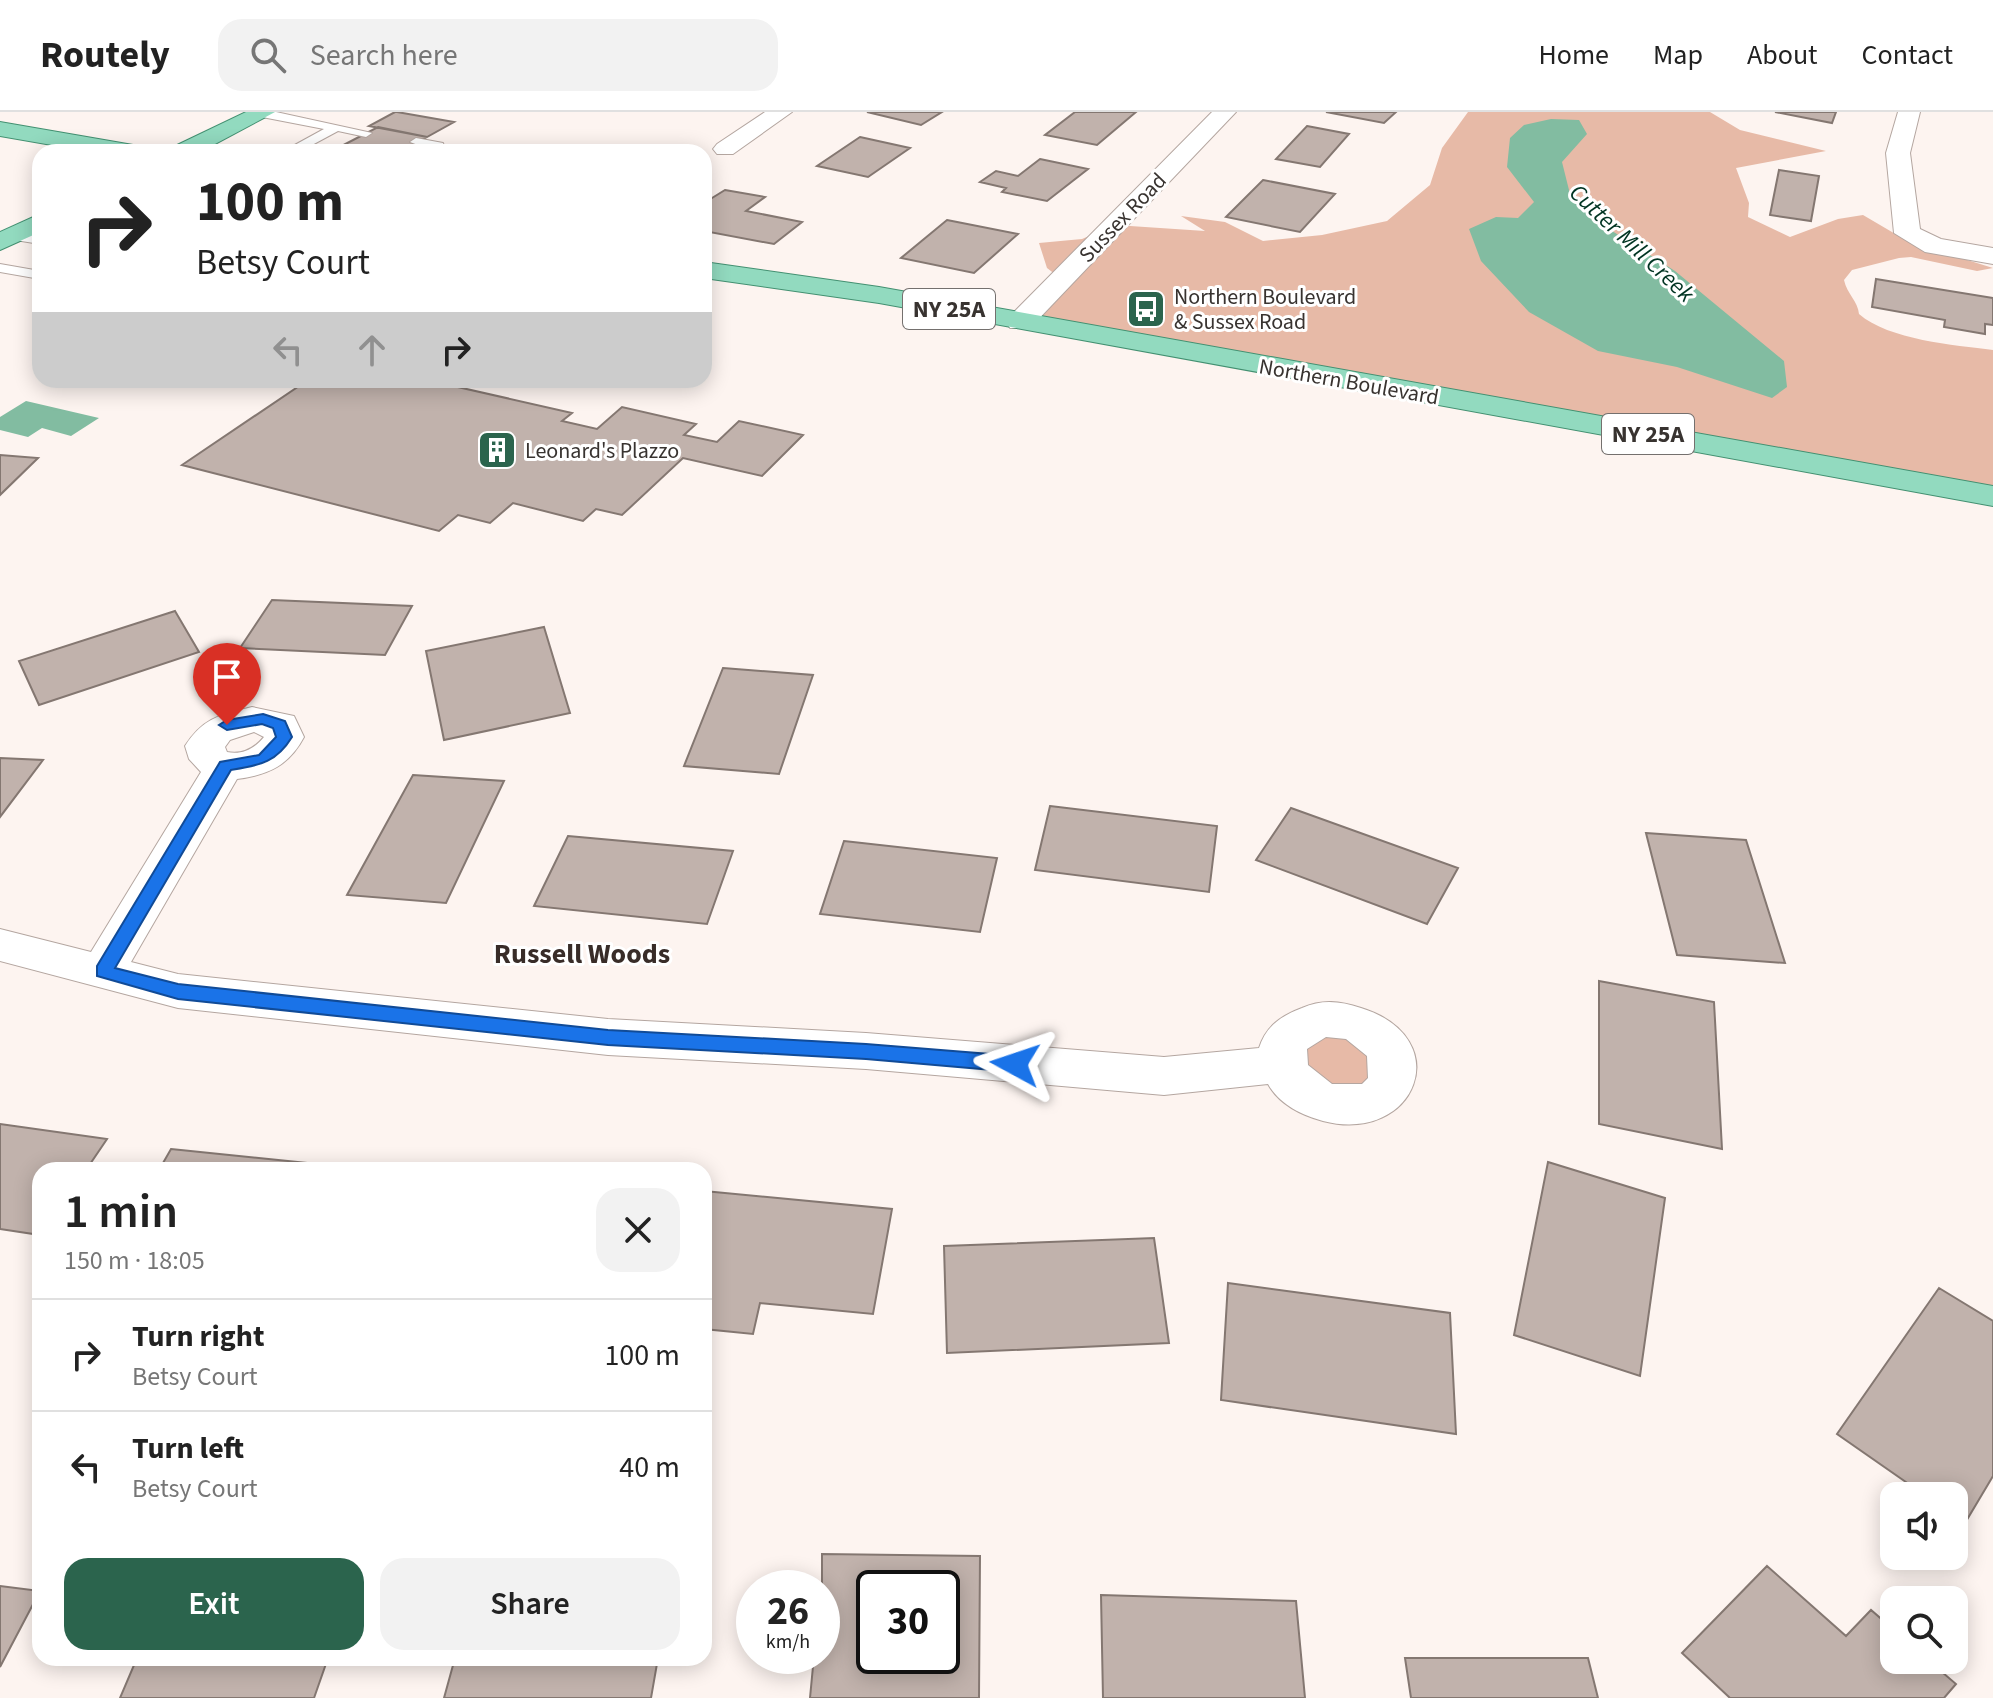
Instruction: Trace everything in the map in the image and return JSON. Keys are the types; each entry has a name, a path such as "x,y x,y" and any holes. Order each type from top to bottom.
{"main road":[{"path":"197,144 263,112"},
{"path":"0,129 87,144"},
{"path":"7,239 32,226"},
{"name":"Northern Boulevard","path":"712,271 879,295 1993,496"}],"street":[{"path":"725,149 781,112"},
{"name":"Sussex Road","path":"1020,322 1225,112"},
{"path":"1909,112 1898,153 1907,233 1934,246 1993,256"},
{"path":"103,971 225,766"},
{"path":"0,945 178,991 608,1037 866,1051 1164,1076 1282,1064"}],"lane":[{"path":"263,112 366,133"},
{"path":"305,144 337,127"},
{"path":"309,142 321,144"},
{"path":"416,142 427,144"},
{"path":"7,239 32,240"},
{"path":"0,268 32,274"}],"shaded area":[{"path":"1468,112 1710,112 1740,130 1826,151 1736,168 1749,203 1748,217 1790,237 1838,219 1863,215 1909,242 1993,268 1977,271 1911,257 1852,270 1844,280 1859,314 1872,323 1923,340 1993,350 1993,496 1023,320 1056,275 1047,268 1039,243 1082,239 1115,225 1205,231 1181,216 1225,222 1263,241 1322,235 1387,221 1430,185 1442,148"},
{"path":"1551,119 1579,120 1587,134 1562,162 1570,194 1598,222 1675,271 1784,361 1787,387 1772,398 1677,367 1598,351 1529,312 1481,261 1469,229 1496,217 1518,218 1534,202 1507,167 1510,138 1524,125"},
{"path":"26,401 99,418 71,436 42,428 28,437 0,430 0,417"},
{"path":"1321,1019 1395,1068 1333,1106 1285,1040"}],"building":[{"path":"395,112 454,122 427,137 369,126"},
{"path":"867,112 942,112 921,125"},
{"path":"1075,112 1136,112 1097,145 1045,135"},
{"path":"1326,112 1396,112 1384,123"},
{"path":"1775,112 1836,112 1832,123"},
{"path":"1307,126 1349,134 1320,167 1276,159"},
{"path":"378,127 427,137 414,144 345,144"},
{"path":"860,137 910,148 868,177 817,166"},
{"path":"1040,159 1088,169 1047,201 1002,192 1006,188 980,182 996,171 1018,176"},
{"path":"1779,170 1819,176 1811,221 1770,215"},
{"path":"1263,180 1335,194 1300,232 1226,217"},
{"path":"725,190 765,197 746,211 802,222 774,244 712,232 712,198"},
{"path":"947,220 1018,234 974,273 901,258"},
{"path":"1876,279 1993,298 1993,325 1985,324 1985,334 1944,327 1945,320 1872,307"},
{"name":"Leonard's Plazzo","path":"296,388 462,388 572,413 562,421 597,429 622,407 696,424 684,435 717,442 739,421 803,435 762,476 683,458 622,515 596,509 583,521 513,503 490,523 458,515 439,531 182,465"},
{"path":"0,455 38,458 0,495"},
{"path":"272,600 412,606 385,655 240,648"},
{"path":"175,611 199,652 39,705 19,661"},
{"path":"544,627 570,713 444,740 426,651"},
{"path":"723,668 813,675 779,774 684,766"},
{"path":"0,758 43,760 0,817"},
{"path":"413,775 504,781 446,903 347,895"},
{"path":"1050,806 1217,826 1209,892 1035,870"},
{"path":"1291,808 1458,868 1427,924 1256,860"},
{"path":"1646,833 1746,840 1785,963 1677,955"},
{"path":"568,836 733,851 707,924 534,906"},
{"path":"844,841 997,858 980,932 820,914"},
{"path":"1599,981 1714,1002 1722,1149 1599,1124"},
{"path":"0,1124 107,1139 91,1162 32,1162 32,1234 0,1229"},
{"path":"171,1149 298,1162 164,1162"},
{"path":"1548,1162 1665,1198 1640,1376 1514,1335"},
{"path":"712,1192 892,1209 873,1314 760,1303 753,1334 712,1330"},
{"path":"1154,1238 1169,1343 947,1353 944,1246"},
{"path":"1228,1283 1450,1313 1456,1434 1221,1400"},
{"path":"1939,1288 1993,1321 1993,1476 1968,1518 1968,1482 1906,1482 1837,1434"},
{"path":"822,1554 980,1556 979,1698 810,1698 812,1674 840,1674 840,1570 822,1570"},
{"path":"1767,1566 1846,1636 1871,1610 1880,1618 1880,1674 1944,1674 1956,1684 1944,1698 1730,1698 1682,1653"},
{"path":"0,1586 32,1590 32,1606 0,1667"},
{"path":"1101,1595 1296,1601 1305,1698 1103,1698"},
{"path":"1405,1658 1588,1658 1598,1698 1411,1698"},
{"path":"134,1666 325,1666 314,1698 120,1698"},
{"path":"453,1666 657,1666 651,1698 444,1698"}],"place":[{"name":"Northern Boulevard & Sussex Road","path":"1146,309"},
{"name":"Leonard's Plazzo","path":"497,450"}],"district":[{"name":"Russell Woods","path":"582,953"}],"route":[{"path":"227,725 252,719 273,721 280,725 284,737 274,752 263,759 251,764 225,766 103,971 178,991 608,1037 866,1051 1015,1064"}],"water label":[{"name":"Cutter Mill Creek","path":"1632,243"}]}
